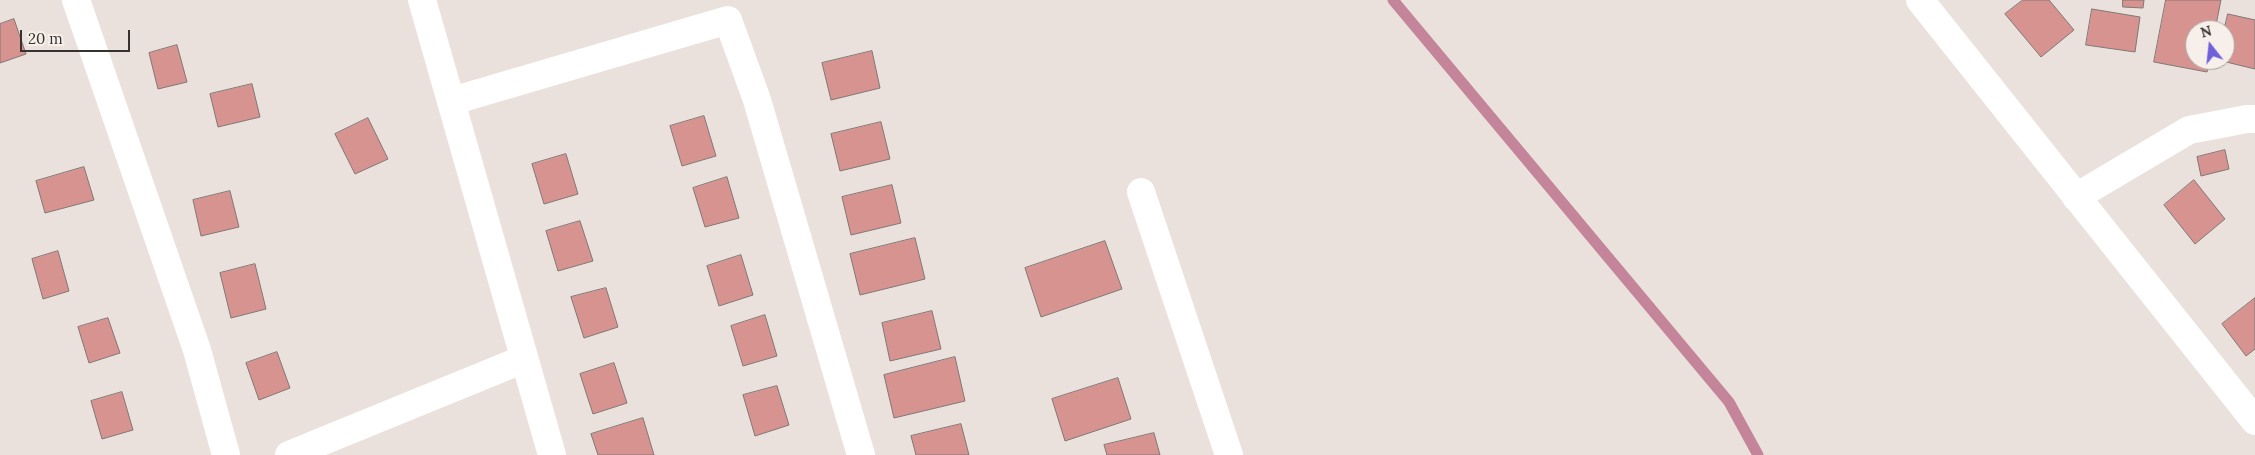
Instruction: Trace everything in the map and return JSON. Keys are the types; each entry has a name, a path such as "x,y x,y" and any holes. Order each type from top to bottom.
{"street":[{"path":"76,0 197,350 226,455"},
{"path":"422,0 552,455"},
{"path":"1920,0 2255,421"},
{"path":"452,101 727,10 757,100 861,455"},
{"path":"2076,197 2189,130 2247,119 2255,120"},
{"path":"1141,192 1229,455"},
{"path":"289,455 524,359"}],"building":[{"path":"2023,0 2049,0 2074,30 2041,57 2005,14"},
{"path":"2123,0 2144,0 2143,8 2123,7"},
{"path":"2166,0 2221,0 2217,20 2185,20 2185,68 2154,62"},
{"path":"2092,9 2140,17 2135,52 2086,45"},
{"path":"2228,14 2255,20 2255,69 2235,64 2235,20 2226,20"},
{"path":"14,19 26,54 0,63 0,24"},
{"path":"177,45 187,82 158,89 149,53"},
{"path":"872,51 880,88 831,100 822,63"},
{"path":"252,84 260,117 218,127 210,94"},
{"path":"704,116 716,156 682,166 670,126"},
{"path":"368,118 388,159 355,174 335,134"},
{"path":"881,122 890,159 840,171 831,134"},
{"path":"2225,150 2229,169 2201,176 2197,157"},
{"path":"566,154 578,194 544,204 532,164"},
{"path":"84,167 94,200 45,213 36,181"},
{"path":"727,177 739,218 705,227 693,188"},
{"path":"2194,180 2225,219 2195,244 2164,205"},
{"path":"892,185 901,223 851,235 842,197"},
{"path":"230,191 239,227 201,236 193,200"},
{"path":"580,221 593,261 558,271 546,231"},
{"path":"915,238 925,279 860,295 850,254"},
{"path":"1105,241 1122,289 1041,317 1025,268"},
{"path":"58,251 69,291 43,299 32,259"},
{"path":"741,255 753,295 719,306 707,266"},
{"path":"255,264 266,309 231,318 220,273"},
{"path":"606,288 618,327 584,338 571,297"},
{"path":"2255,298 2255,349 2246,356 2222,324"},
{"path":"932,311 941,349 890,361 882,323"},
{"path":"765,315 777,356 743,366 731,326"},
{"path":"108,318 120,353 89,363 78,327"},
{"path":"277,352 290,388 259,400 246,363"},
{"path":"955,357 965,401 894,418 884,375"},
{"path":"614,363 627,403 593,414 580,374"},
{"path":"1118,378 1131,419 1065,441 1052,399"},
{"path":"777,386 789,425 755,436 743,395"},
{"path":"122,392 133,430 102,439 91,401"},
{"path":"643,418 654,455 598,455 591,434"},
{"path":"961,424 969,455 916,455 911,436"},
{"path":"1154,433 1160,455 1107,455 1104,445"}],"waterway":[{"path":"1393,0 1729,402 1758,455"}]}
